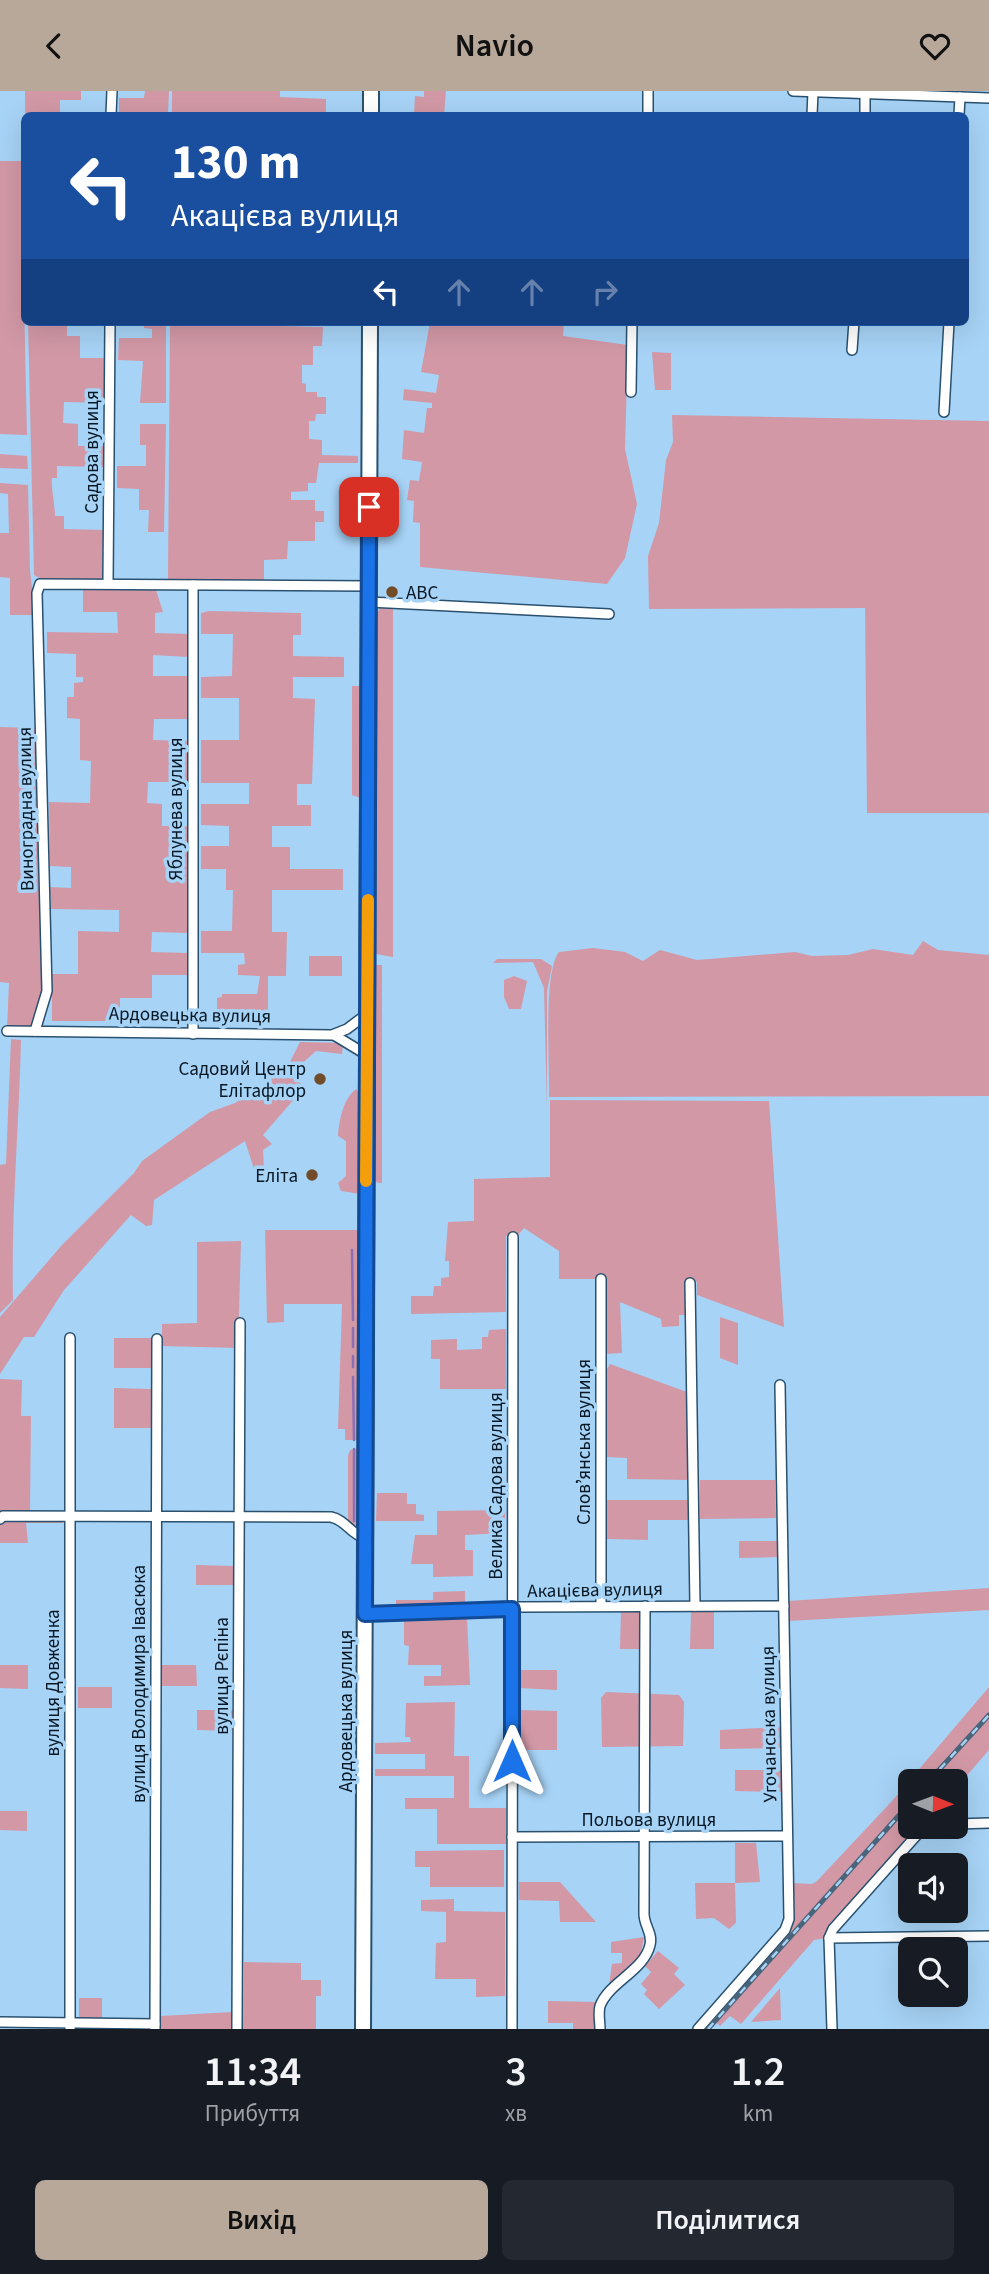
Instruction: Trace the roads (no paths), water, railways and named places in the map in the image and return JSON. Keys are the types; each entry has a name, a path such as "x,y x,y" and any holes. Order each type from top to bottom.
{"highway":[{"path":"371,91 371,112"},
{"name":"Ардовецька вулиця","path":"363,2029 370,326"}],"street":[{"path":"111,112 112,91"},
{"path":"648,91 648,112"},
{"path":"793,91 989,98"},
{"path":"812,112 813,92"},
{"path":"865,93 865,112"},
{"path":"959,112 960,97"},
{"name":"Садова вулиця","path":"108,583 110,326"},
{"path":"631,392 632,326"},
{"path":"852,350 855,326"},
{"path":"944,412 949,326"},
{"path":"108,583 369,586"},
{"name":"Виноградна вулиця","path":"35,1031 47,991 37,593 40,584 108,583"},
{"name":"Яблунева вулиця","path":"193,585 193,1028"},
{"path":"369,602 609,614"},
{"path":"332,1035 347,1029 367,1014"},
{"name":"Ардовецька вулиця","path":"7,1031 193,1028 332,1035"},
{"path":"332,1035 367,1055"},
{"name":"Велика Садова вулиця","path":"512,2029 513,1237"},
{"name":"Словʼянська вулиця","path":"600,1607 601,1279"},
{"path":"690,1283 695,1606"},
{"name":"вулиця Рєпіна","path":"237,2029 240,1323"},
{"name":"вулиця Довженка","path":"70,1338 70,2026"},
{"name":"вулиця Володимира Івасюка","path":"155,2026 157,1339"},
{"name":"Угочанська вулиця","path":"698,2029 787,1925 780,1385"},
{"path":"2,1517 335,1518 365,1538"},
{"path":"600,2029 602,2003 644,1958 650,1947 650,1932 644,1925 645,1606"},
{"name":"Акацієва вулиця","path":"365,1614 645,1606 784,1607"},
{"path":"968,1824 989,1823"},
{"name":"Польова вулиця","path":"512,1837 787,1836"},
{"path":"832,2029 828,1940 914,1839"},
{"path":"828,1940 989,1936"},
{"path":"0,2022 70,2026 155,2026"}],"waterway":[{"path":"352,1250 353,1320"},
{"path":"353,1328 353,1347"},
{"path":"353,1356 353,1367"},
{"path":"353,1377 354,1440"},
{"path":"354,1449 354,1521"}],"railway":[{"path":"940,1769 989,1715"},
{"path":"708,2029 898,1816"}],"place":[{"name":"ABC","path":"392,592"},
{"name":"Садовий Центр Елітафлор","path":"320,1079"},
{"name":"Еліта","path":"312,1175"}]}
